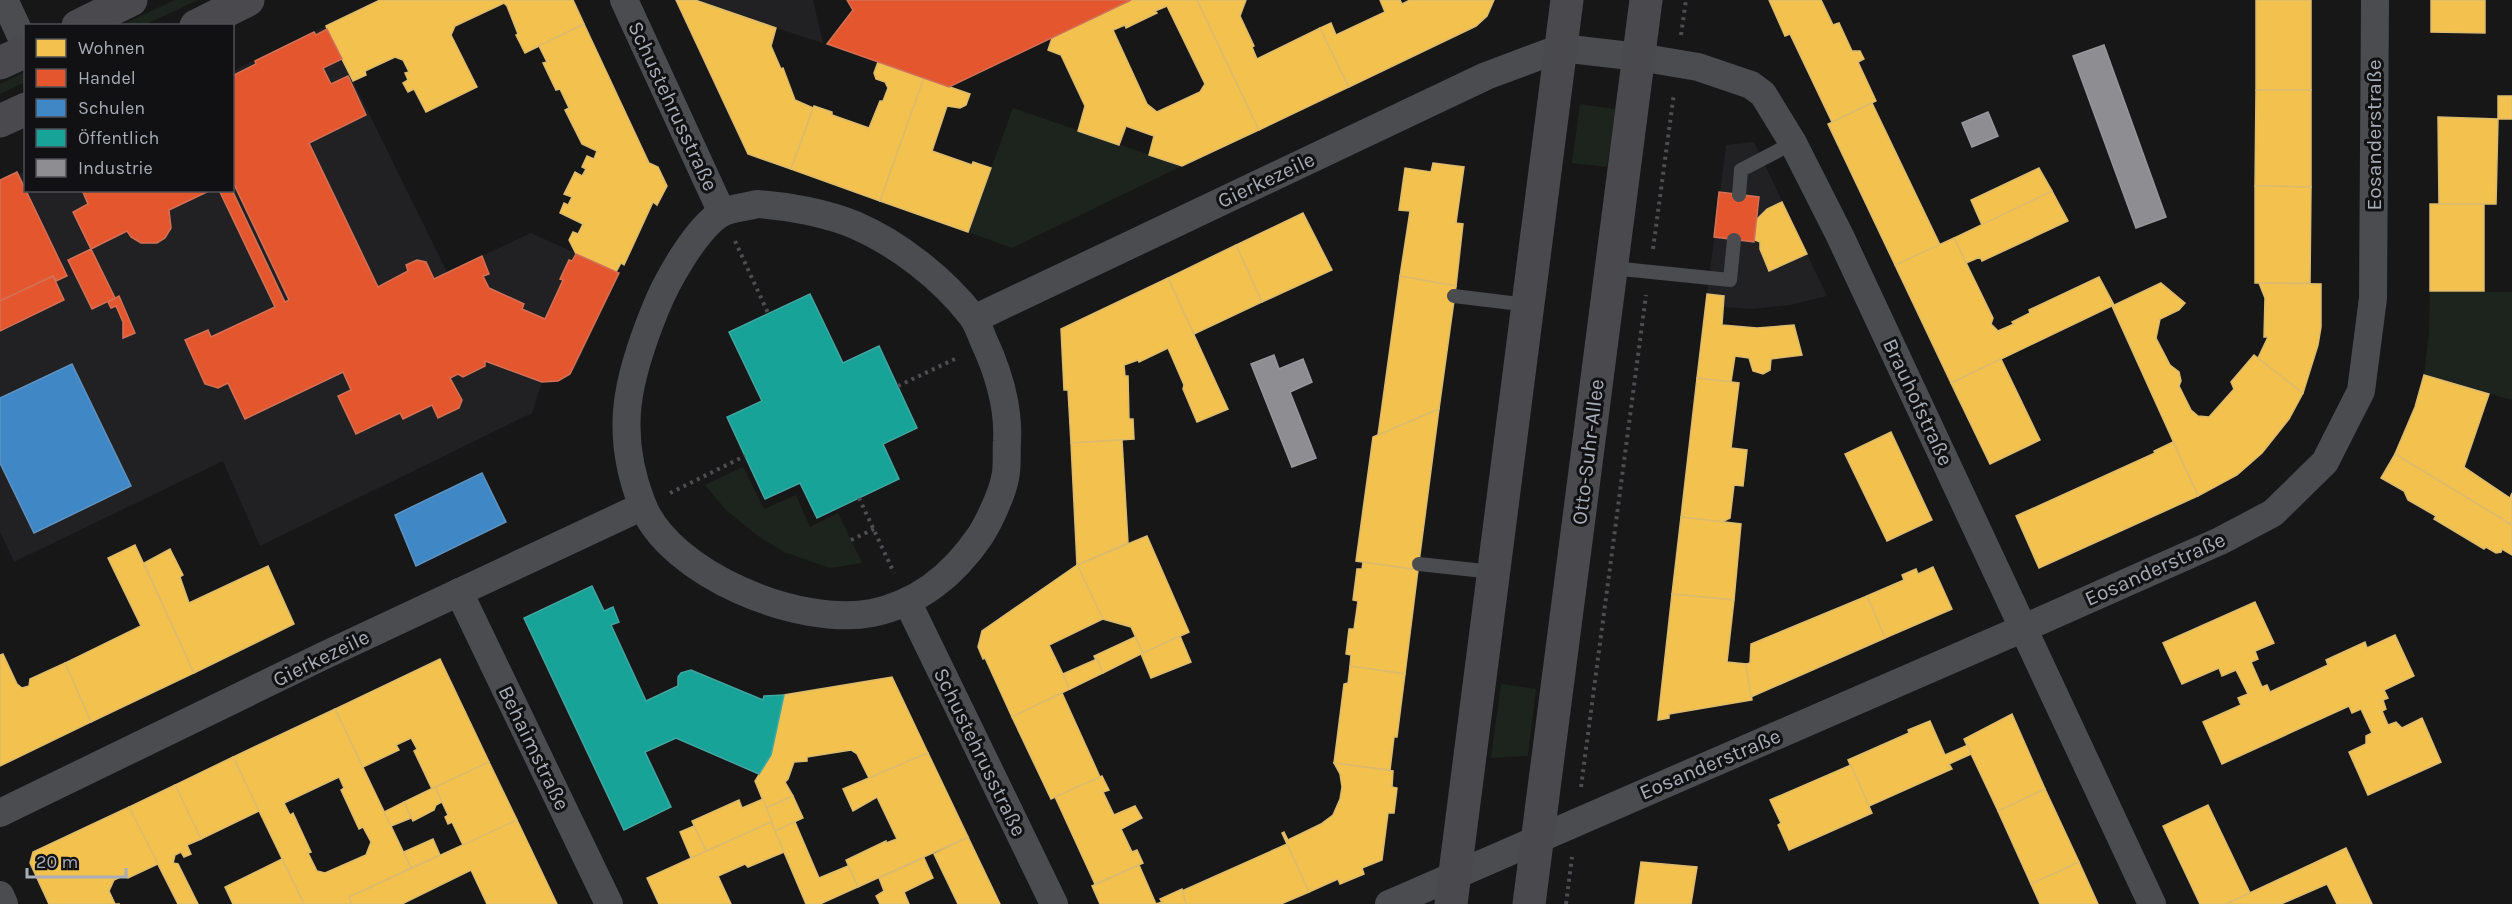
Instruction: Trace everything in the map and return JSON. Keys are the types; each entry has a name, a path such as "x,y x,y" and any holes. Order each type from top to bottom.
{"main road":[{"path":"82,24 131,0"},
{"path":"200,24 248,0"},
{"path":"1453,890 1567,0"},
{"name":"Otto-Suhr-Allee","path":"1529,904 1646,0"},
{"path":"0,63 24,50"},
{"path":"0,121 24,110"}],"street":[{"name":"Schustehrusstraße","path":"624,0 722,213"},
{"name":"Eosanderstraße","path":"1389,904 1453,890 1537,839 2024,628 2220,541 2274,513 2325,462 2361,391 2373,298 2375,0"},
{"path":"0,5 8,8 24,44"},
{"name":"Brauhofstraße","path":"1560,48 1639,57 1698,67 1750,86 1762,94 1793,143 1840,236 2152,904"},
{"name":"Gierkezeile","path":"974,319 1486,76 1560,48"},
{"path":"758,204 788,206 854,224 892,245 939,281 974,319 997,369 1008,421 1005,479 985,529 964,559 937,585 907,601 872,613 836,616 798,611 745,593 703,572 659,532 643,506 628,454 626,403 641,345 659,299 689,246 722,213 758,204"},
{"name":"Gierkezeile","path":"0,813 643,506"},
{"name":"Behaimstraße","path":"459,592 609,904"},
{"name":"Schustehrusstraße","path":"907,601 1054,904"},
{"path":"0,895 4,904"}],"lane":[{"path":"1739,195 1741,170 1793,143"},
{"path":"1612,268 1730,280 1734,240"},
{"path":"1454,296 1528,305"},
{"path":"1419,564 1493,572"}],"path":[{"path":"1680,42 1686,0"},
{"path":"1586,748 1675,86"},
{"path":"722,213 768,313"},
{"path":"898,386 986,345"},
{"path":"643,506 745,456"},
{"path":"859,498 907,601"},
{"path":"851,540 874,530"}],"shaded area":[{"path":"174,0 198,0 146,24 124,24"},
{"path":"695,0 813,0 823,43 776,28"},
{"path":"326,26 447,272 531,233 619,273 575,368 558,381 542,382 532,413 260,546 223,461 14,562 0,532 0,184 24,172 24,192 234,192 234,71"},
{"path":"24,72 24,82 0,94 0,84"},
{"path":"1580,104 1615,109 1607,167 1572,163"},
{"path":"1013,108 1182,166 1012,248 968,232"},
{"path":"1754,142 1827,296 1790,305 1753,309 1723,307 1724,296 1707,294 1726,145"},
{"path":"2430,291 2512,292 2512,400 2424,375 2429,333"},
{"path":"743,467 764,509 796,495 810,527 838,513 862,563 830,568 784,552 758,536 727,511 705,485"},
{"path":"1501,684 1536,689 1528,756 1491,758"}],"building: Wohnen":[{"path":"380,0 573,0 584,24 525,53 504,3 455,26 451,35 477,87 426,112 414,89 408,92 403,83 408,80 405,73 409,72 403,60 395,57 365,71 366,75 353,81 327,29 326,26"},
{"path":"676,0 695,0 776,28 771,46 781,69 783,68 795,100 813,108 791,169 748,154"},
{"path":"1131,0 1197,0 1259,130 1182,166 1149,155 1154,136 1126,126 1119,145 1078,131 1085,106 1061,55 1048,50 1052,38","holes":["1167,6 1205,84 1200,92 1157,112 1147,104 1113,30 1125,25 1126,28"]},
{"path":"1197,0 1246,0 1240,16 1254,46 1252,47 1257,59 1320,28 1349,87 1259,130"},
{"path":"1380,0 1400,0 1402,4 1410,0 1494,0 1487,16 1476,26 1349,87 1320,28 1331,23 1336,35 1385,12"},
{"path":"1769,0 1821,0 1833,25 1839,23 1852,51 1860,51 1864,59 1858,62 1876,101 1832,122 1790,34 1785,36"},
{"path":"2256,0 2311,0 2311,90 2256,90"},
{"path":"2431,0 2485,0 2485,33 2431,32"},
{"path":"584,24 649,163 658,167 667,186 657,205 653,202 624,265 621,263 616,272 576,254 569,240 573,232 578,234 583,224 560,213 564,203 568,205 572,197 564,194 575,172 582,176 586,169 582,167 587,156 594,159 597,151 582,144 565,110 569,108 560,89 556,90 543,63 547,62 539,46"},
{"path":"878,62 924,78 880,201 791,169 814,106 869,128 888,88 885,82 876,79 874,73"},
{"path":"924,78 970,94 966,105 960,108 947,106 932,151 972,165 973,162 991,168 968,232 880,201"},
{"path":"2256,90 2311,90 2311,187 2255,186"},
{"path":"2498,96 2512,96 2512,119 2498,119"},
{"path":"1872,103 1940,245 1895,265 1828,124"},
{"path":"2438,117 2498,119 2496,204 2439,204"},
{"path":"1433,163 1464,167 1456,223 1463,224 1456,286 1400,276 1410,211 1399,210 1405,168 1431,172"},
{"path":"2039,168 2052,191 1982,225 1971,200"},
{"path":"2255,186 2311,187 2310,283 2255,283"},
{"path":"2052,191 2068,221 1982,261 1980,257 1966,263 1954,238"},
{"path":"1782,202 1807,254 1769,271 1760,249 1760,242 1755,240 1756,220 1767,209"},
{"path":"2430,204 2484,204 2484,291 2430,291"},
{"path":"1303,213 1332,270 1262,302 1236,245"},
{"path":"1954,238 1993,318 1991,324 1998,331 2014,324 2012,322 2030,313 2029,310 2099,277 2114,305 1951,383 1895,265"},
{"path":"1236,245 1262,302 1194,334 1168,278"},
{"path":"1400,276 1456,286 1439,409 1378,435"},
{"path":"1168,278 1228,409 1197,422 1168,348 1139,362 1138,360 1124,365 1125,376 1128,376 1129,419 1133,419 1134,439 1071,443 1068,390 1064,390 1061,329"},
{"path":"2161,283 2185,303 2179,310 2160,319 2156,338 2170,365 2179,372 2181,381 2179,386 2191,410 2198,416 2209,417 2234,389 2231,382 2254,355 2303,393 2289,419 2262,453 2237,475 2198,496 2112,306"},
{"path":"2259,283 2321,284 2321,327 2318,345 2303,393 2258,358 2268,337 2264,337 2265,298"},
{"path":"1707,294 1724,296 1722,325 1757,328 1794,325 1802,355 1771,359 1770,370 1763,374 1753,371 1749,358 1735,356 1731,382 1697,378"},
{"path":"2001,359 2040,440 1990,464 1951,383"},
{"path":"2424,375 2489,394 2464,467 2510,498 2512,493 2512,525 2395,454 2415,407"},
{"path":"1697,378 1739,383 1731,448 1747,450 1743,486 1734,485 1730,518 1722,522 1681,517"},
{"path":"1439,409 1418,570 1356,561 1373,437"},
{"path":"1891,432 1932,520 1887,541 1845,454"},
{"path":"1122,440 1128,543 1077,565 1071,443"},
{"path":"2173,442 2198,496 2039,568 2016,516 2155,453 2154,451"},
{"path":"2395,454 2512,525 2512,555 2502,549 2501,552 2496,553 2486,547 2484,549 2434,519 2436,516 2408,500 2404,491 2381,478"},
{"path":"1681,517 1741,524 1734,600 1672,594"},
{"path":"1147,536 1189,632 1143,653 1131,627 1103,619 1077,565"},
{"path":"135,545 194,673 91,722 65,663 141,626 108,558"},
{"path":"170,549 183,575 180,577 189,603 268,566 294,624 194,673 144,563"},
{"path":"1363,562 1418,570 1405,674 1350,666 1351,655 1346,654 1349,629 1354,629 1358,601 1353,600 1357,569 1362,569"},
{"path":"1077,565 1103,619 1049,645 1070,689 1012,717 978,647 982,631"},
{"path":"1933,567 1952,609 1885,638 1867,596 1904,580 1902,575 1916,569 1918,574"},
{"path":"1672,594 1734,600 1727,662 1746,664 1752,700 1669,714 1669,718 1658,720"},
{"path":"1867,596 1885,638 1751,697 1746,664 1750,663 1751,644"},
{"path":"2255,602 2274,643 2255,651 2258,659 2251,662 2262,687 2267,685 2270,692 2328,665 2326,660 2365,642 2367,648 2395,635 2414,676 2384,690 2388,698 2383,700 2386,709 2382,711 2388,725 2396,722 2402,728 2422,718 2441,762 2368,795 2349,752 2366,744 2366,736 2372,733 2361,709 2352,713 2349,706 2222,764 2203,722 2241,705 2238,698 2248,694 2236,670 2222,676 2219,668 2182,684 2163,643"},
{"path":"1180,636 1191,662 1151,678 1141,654"},
{"path":"1135,637 1143,653 1103,673 1094,656"},
{"path":"3,654 17,684 22,688 29,686 30,679 65,663 91,722 0,766 0,655"},
{"path":"440,659 489,762 432,789 414,751 417,749 411,738 396,745 399,750 363,767 335,709"},
{"path":"1097,659 1103,673 1070,689 1063,674"},
{"path":"1350,666 1405,674 1397,737 1394,737 1390,770 1334,763 1344,684 1348,683"},
{"path":"892,677 928,753 869,778 857,754 851,750 807,757 807,761 794,762 785,782 793,796 766,808 755,781 771,755 784,695"},
{"path":"1062,693 1100,777 1051,799 1012,717"},
{"path":"335,709 411,868 349,897 352,904 304,904 233,757","holes":["339,777 344,788 341,790 359,829 363,827 371,842 366,855 325,873 317,871 293,813 290,815 284,803"]},
{"path":"2012,714 2045,789 1998,811 1964,739"},
{"path":"1930,721 1945,755 1968,745 1971,754 1949,764 1952,769 1869,806 1848,760 1909,733 1908,730"},
{"path":"928,753 968,837 858,887 846,860 886,841 886,843 897,839 877,797 853,811 843,789"},
{"path":"233,757 259,811 201,839 175,785"},
{"path":"489,762 517,820 463,845 452,822 448,824 445,817 448,815 435,787"},
{"path":"1334,763 1393,771 1392,787 1397,788 1394,813 1388,813 1382,860 1362,868 1364,874 1340,884 1338,879 1309,892 1282,833 1284,832 1288,840 1321,824 1333,815 1342,787 1340,774"},
{"path":"1851,765 1872,813 1789,850 1778,825 1781,823 1770,800"},
{"path":"1102,776 1109,790 1103,792 1114,815 1135,806 1142,818 1121,829 1132,852 1137,850 1143,863 1095,884 1055,797"},
{"path":"175,785 201,839 187,845 191,854 184,857 181,852 175,855 173,863 178,864 198,904 178,904 129,807"},
{"path":"435,787 442,802 436,805 434,810 413,821 404,802"},
{"path":"2045,789 2079,862 2031,884 1998,811"},
{"path":"793,796 803,818 775,831 766,808"},
{"path":"763,799 772,822 706,851 692,821 739,800 742,808"},
{"path":"404,802 411,818 391,826 384,812"},
{"path":"2208,805 2250,893 2226,904 2200,904 2163,826"},
{"path":"129,807 158,864 128,878 127,874 114,880 109,891 115,904 49,904 30,863 33,852"},
{"path":"517,820 557,904 487,904 471,870 402,904 352,904 349,897"},
{"path":"771,822 784,852 748,867 745,864 718,876 731,904 659,904 647,878"},
{"path":"795,822 819,878 848,866 858,887 820,904 806,904 775,831"},
{"path":"694,826 706,851 691,858 680,832"},
{"path":"968,837 1000,904 958,904 934,854"},
{"path":"433,839 440,855 411,868 404,852"},
{"path":"1287,844 1309,892 1281,904 1186,904 1182,891"},
{"path":"2346,848 2372,904 2337,904 2327,884 2281,904 2226,904"},
{"path":"924,858 933,878 904,892 909,904 880,904 876,896 884,891 879,878"},
{"path":"282,859 304,904 233,904 225,887"},
{"path":"1641,862 1697,867 1691,904 1635,904"},
{"path":"2079,862 2098,904 2040,904 2031,884"},
{"path":"1139,865 1156,904 1100,904 1092,886"},
{"path":"1182,889 1186,904 1156,904 1162,902 1160,899"}],"building: Handel":[{"path":"847,0 1131,0 949,87 827,44 853,10"},
{"path":"327,29 342,59 323,68 331,84 348,76 366,115 309,143 378,287 408,271 406,265 417,260 426,262 434,279 482,256 489,274 483,276 489,288 524,304 522,309 545,319 563,280 560,279 569,260 572,261 576,254 619,273 570,374 558,381 542,382 485,361 485,366 463,377 458,374 450,378 462,400 459,408 438,418 432,405 403,419 400,413 356,434 338,396 351,390 343,372 245,419 228,383 218,388 205,384 185,340 208,330 211,337 275,307 220,192 233,192 285,302 289,300 234,184 234,75 256,64 255,61 314,32 316,35"},
{"path":"17,172 24,192 27,192 67,276 56,281 53,276 0,301 0,180"},
{"path":"83,192 207,192 169,210 171,228 165,238 157,243 141,243 131,237 127,231 91,249 73,212 88,204"},
{"path":"1719,192 1759,197 1754,242 1714,237"},
{"path":"91,249 115,298 92,309 68,260"},
{"path":"53,276 64,300 0,331 0,301"},
{"path":"119,296 135,333 123,338 123,322 116,306 111,308 108,302"}],"building: Schulen":[{"path":"72,364 131,486 34,533 0,463 0,398"},
{"path":"482,473 506,522 416,566 395,515"}],"building: Öffentlich":[{"path":"810,294 843,363 879,346 917,428 883,444 899,479 817,518 800,483 765,499 727,417 762,401 729,332"},
{"path":"592,586 604,611 613,607 619,622 611,625 646,701 678,686 678,677 681,673 691,670 763,700 764,696 784,695 771,755 759,774 676,738 645,752 671,807 624,830 524,618"}],"building: Industrie":[{"path":"2104,45 2166,217 2136,228 2073,56"},
{"path":"1988,112 1998,136 1972,147 1962,123"},
{"path":"1274,355 1279,369 1303,359 1312,382 1290,392 1316,458 1292,467 1251,364"}]}
